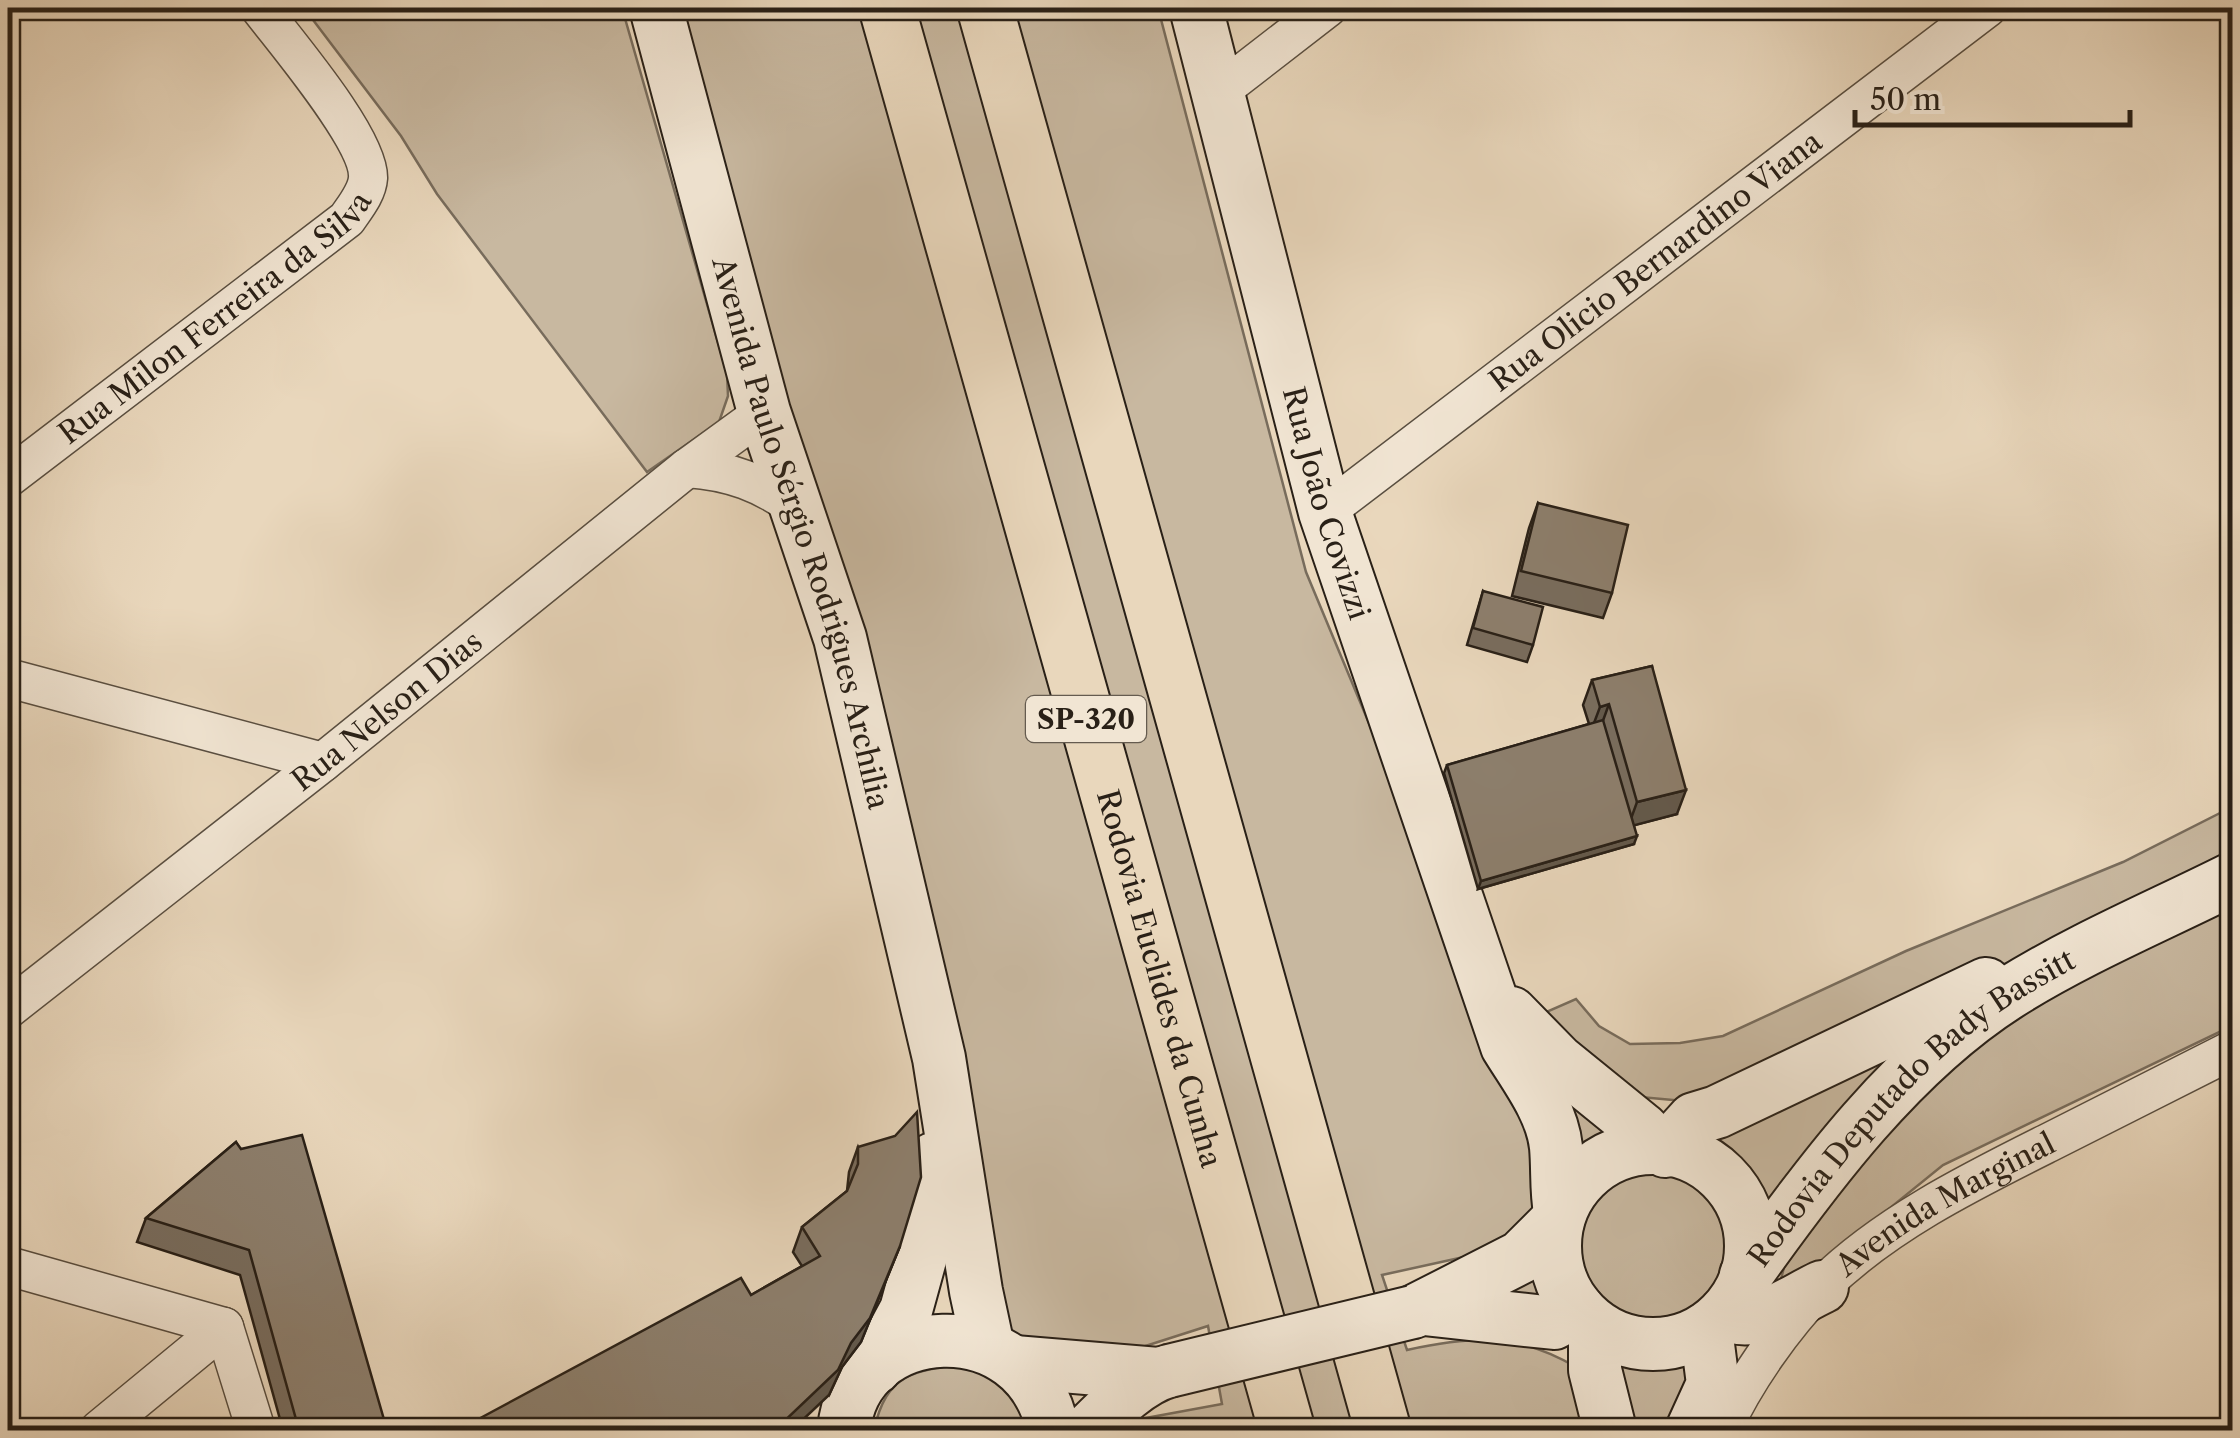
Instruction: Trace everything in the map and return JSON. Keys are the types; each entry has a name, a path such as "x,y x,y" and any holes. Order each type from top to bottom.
{"highway":[{"name":"Rodovia Euclides da Cunha","path":"887,8 1287,1430"},
{"name":"SP-320","path":"985,8 1383,1430"}],"main road":[{"name":"Avenida Paulo Sérgio Rodrigues Archilia","path":"656,8 764,412 840,638 939,1058 976,1291 1001,1355"},
{"name":"Rua João Covizzi","path":"1196,8 1325,512 1507,1046 1546,1111 1556,1145 1559,1216"},
{"name":"Rodovia Deputado Bady Bassitt","path":"1725,1306 1816,1178 1916,1070 2008,994 2232,879"},
{"name":"Rodovia Deputado Bady Bassitt","path":"1659,1149 1694,1118 1717,1112 1992,981 2087,951"},
{"name":"Rua João Covizzi","path":"1488,990 1558,1061 1643,1130 1659,1149"},
{"name":"Avenida Paulo Sérgio Rodrigues Archilia","path":"842,1427 856,1392 875,1368 906,1310 934,1212 933,1119 939,1058"},
{"path":"875,1368 900,1351 929,1341 959,1340 1001,1355 1164,1372 1419,1310 1520,1257 1559,1216 1572,1190 1610,1157 1659,1149 1682,1152 1702,1162 1734,1192 1750,1232 1751,1253 1725,1306 1714,1384 1692,1430"},
{"path":"1559,1216 1556,1262 1564,1286 1586,1317 1618,1338 1652,1343 1685,1338 1725,1306"},
{"path":"1725,1306 1740,1321 1758,1319 1822,1287"},
{"path":"1419,1310 1554,1323 1586,1317"},
{"path":"1586,1317 1610,1430"},
{"path":"1001,1355 1036,1384 1053,1430"},
{"path":"1089,1430 1120,1401 1164,1372"}],"street":[{"name":"Rua Milon Ferreira da Silva","path":"8,478 348,219 368,182 363,153 352,132 260,8"},
{"path":"1216,94 1328,8"},
{"name":"Rua Olicio Bernardino Viana","path":"1325,512 1987,8"},
{"name":"Rua Nelson Dias","path":"8,1009 688,468 764,412"},
{"path":"688,468 746,478 773,490 797,508"},
{"path":"8,678 323,762"},
{"name":"Avenida Marginal","path":"1722,1430 1751,1378 1822,1287 1872,1244 1985,1174 2232,1050"},
{"path":"8,1266 224,1327"},
{"path":"98,1430 224,1327"},
{"path":"224,1327 256,1430"}],"shaded area":[{"path":"304,8 622,8 727,374 728,396 719,422 647,472 437,194 401,136"},
{"path":"679,8 1158,8 1306,572 1535,1122 1533,1215 1482,1253 1382,1275 1407,1350 1494,1340 1554,1356 1576,1367 1593,1430 1116,1430 1135,1420 1222,1404 1208,1326 1133,1350 1081,1356 995,1330 784,396"},
{"path":"2232,807 2232,856 2084,930 1684,1101 1629,1096 1537,1016 1576,999 1599,1026 1630,1044 1680,1043 1723,1036 1906,951 2123,862"},
{"path":"2232,893 2232,1026 1943,1165 1843,1246 1813,1287 1781,1279 1792,1236 1966,1042"},
{"path":"1980,999 1758,1220 1748,1194 1732,1173 1687,1143"},
{"path":"1515,1031 1631,1143 1588,1164 1570,1184"},
{"path":"1653,1167 1684,1173 1710,1191 1728,1217 1734,1248 1728,1279 1710,1305 1684,1323 1653,1329 1622,1323 1596,1305 1578,1279 1572,1248 1578,1217 1596,1191 1622,1173"},
{"path":"1547,1246 1564,1309 1557,1316 1488,1284"},
{"path":"1607,1349 1635,1357 1698,1352 1678,1430 1623,1430"},
{"path":"969,1364 1014,1393 1028,1430 874,1430 887,1396 906,1377"}],"building":[{"path":"1538,503 1628,525 1612,593 1521,571"},
{"path":"1483,591 1543,607 1533,645 1473,628"},
{"path":"1652,666 1686,790 1637,802 1609,704 1600,707 1592,680"},
{"path":"1603,720 1637,836 1481,881 1447,765"},
{"path":"917,1112 921,1177 900,1246 870,1318 851,1343 838,1370 775,1430 458,1430 741,1278 751,1295 820,1256 802,1227 847,1191 858,1164 858,1147 895,1136"},
{"path":"302,1135 387,1430 299,1430 249,1250 146,1218 236,1142 241,1149"}]}
